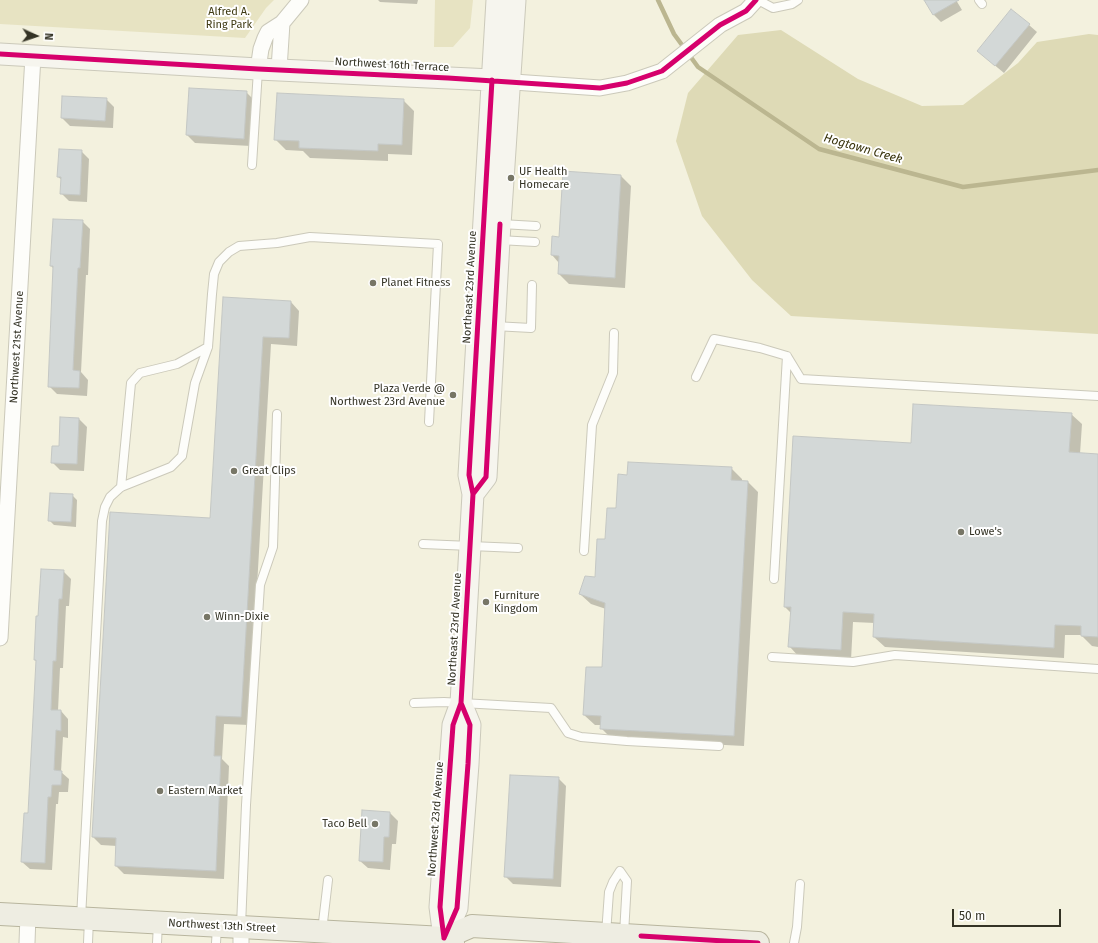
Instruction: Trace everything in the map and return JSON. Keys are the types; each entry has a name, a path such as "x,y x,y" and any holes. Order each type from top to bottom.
{"main road":[{"name":"Northwest 13th Street","path":"0,914 85,918 158,933 241,935 322,932 447,941 472,926 758,943"}],"street":[{"path":"258,69 264,38 268,32 282,23 301,0"},
{"name":"Northeast 23rd Avenue","path":"447,941 457,908 470,725 461,703 473,494 469,475 486,325 499,232 501,81 497,0"},
{"name":"Northeast 23rd Avenue","path":"486,325 501,81 515,0"},
{"name":"Northwest 16th Terrace","path":"0,54 501,81 600,88 627,83 662,71 720,25 746,11 757,0"},
{"path":"279,70 282,23"},
{"name":"Northwest 21st Avenue","path":"0,638 33,56"},
{"name":"Northwest 23rd Avenue","path":"447,941 440,907 440,899 453,725 461,703"},
{"path":"27,943 28,915"}],"lane":[{"path":"757,0 773,8 792,4 798,0"},
{"path":"252,165 258,69"},
{"path":"499,232 536,226"},
{"path":"499,232 535,242"},
{"path":"88,943 85,918 102,521 105,507 110,497 121,487 171,467 182,456 195,383 208,347 214,274 219,262 229,252 239,246 277,243 310,237 438,244 429,422"},
{"path":"486,325 531,328 532,285"},
{"path":"584,551 592,425 613,373 614,333"},
{"path":"696,377 714,340 760,348 787,356 801,379 1098,396"},
{"path":"121,487 130,383 140,373 177,364 208,347"},
{"path":"774,579 787,356"},
{"path":"241,935 246,806 260,585 273,547 277,414"},
{"path":"424,544 518,548"},
{"path":"772,657 853,662 895,655 1098,669"},
{"path":"414,702 551,708 568,733 581,737 627,742 719,746"},
{"path":"620,871 627,881 615,934 609,892 612,882 620,871"},
{"path":"322,932 328,880"},
{"path":"794,943 797,927 800,884"}],"green space":[{"name":"Alfred A. Ring Park","path":"0,0 274,0 266,8 245,38 0,24"},
{"path":"435,0 473,0 470,28 453,47 434,47"}],"shaded area":[{"path":"781,30 858,79 922,106 963,105 1018,63 1037,42 1089,34 1098,35 1098,334 791,316 752,280 702,216 676,141 688,93 738,35"}],"building":[{"path":"924,0 959,0 933,15"},
{"path":"1011,9 1030,24 995,66 977,51"},
{"path":"189,88 247,91 244,139 186,135"},
{"path":"277,93 404,99 402,145 378,144 378,151 299,148 299,141 274,140"},
{"path":"62,96 107,98 105,121 61,118"},
{"path":"59,149 82,150 80,195 60,194 61,177 57,177"},
{"path":"563,171 621,175 615,278 558,274 559,256 551,255 552,236 559,237"},
{"path":"53,219 83,220 80,268 78,268 73,370 80,371 79,388 48,387 53,266 50,266"},
{"path":"223,297 291,301 289,338 263,337 241,717 216,716 214,756 221,756 216,871 115,866 116,838 92,837 110,512 210,518"},
{"path":"913,404 1072,413 1069,452 1098,454 1098,637 1081,636 1081,626 1055,625 1054,648 873,637 874,614 843,612 841,650 788,647 791,607 784,607 793,436 911,443"},
{"path":"60,417 79,418 77,464 51,463 52,446 59,446"},
{"path":"628,462 732,467 731,480 748,481 734,736 600,729 601,716 583,715 586,667 602,667 605,603 579,594 585,576 595,577 597,539 605,539 607,508 616,508 618,474 627,475"},
{"path":"50,493 73,494 71,522 48,521"},
{"path":"41,569 64,570 62,599 59,599 56,661 53,661 51,710 61,710 61,731 56,730 54,770 62,771 61,785 52,785 51,797 48,797 45,863 21,862 24,813 28,813 36,660 34,660 36,616 38,616"},
{"path":"510,775 559,777 553,879 504,877"},
{"name":"Taco Bell","path":"362,810 390,812 389,837 384,837 383,862 359,861"}],"waterway":[{"name":"Hogtown Creek","path":"658,0 674,34 698,67 819,149 963,187 1098,170"}],"cycle path":[{"path":"0,54 448,78 600,88 627,83 662,71 720,25 746,11 756,0"},
{"path":"444,938 457,908 468,764 470,725 461,703 473,494 469,475 492,80"},
{"path":"473,494 486,477 500,224"},
{"path":"444,938 440,907 453,725 461,703"},
{"path":"641,936 758,943"}],"place":[{"name":"UF Health Homecare","path":"511,178"},
{"name":"Planet Fitness","path":"373,283"},
{"name":"Plaza Verde @ Northwest 23rd Avenue","path":"453,395"},
{"name":"Great Clips","path":"234,471"},
{"name":"Lowe's","path":"961,532"},
{"name":"Furniture Kingdom","path":"486,602"},
{"name":"Winn-Dixie","path":"207,617"},
{"name":"Eastern Market","path":"160,791"},
{"name":"Taco Bell","path":"375,824"}]}
